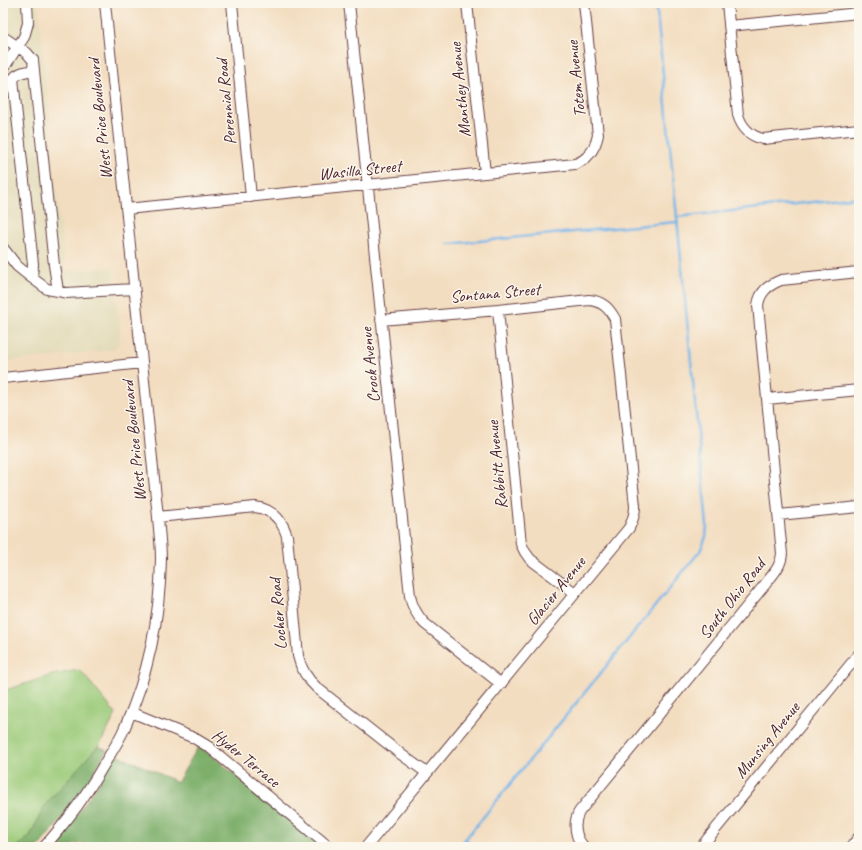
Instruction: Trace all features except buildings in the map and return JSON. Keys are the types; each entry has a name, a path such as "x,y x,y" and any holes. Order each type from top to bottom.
{"street":[{"path":"3,69 24,37 28,23 27,3"},
{"name":"West Price Boulevard","path":"44,847 69,817 93,784 125,728 141,689 151,652 159,597 161,558 158,517 105,3"},
{"name":"Perennial Road","path":"232,3 251,197"},
{"name":"Crock Avenue","path":"349,3 409,588 412,605 416,615 424,623 500,684"},
{"name":"Manthey Avenue","path":"467,3 485,173"},
{"name":"Totem Avenue","path":"584,3 598,130 596,143 592,151"},
{"path":"727,3 738,115 743,128 749,133 763,139 859,129"},
{"path":"729,26 859,13"},
{"path":"3,37 27,53 32,60 58,291"},
{"path":"32,278 33,264 13,79 21,72 34,70"},
{"name":"Wasilla Street","path":"126,209 575,164 586,158 592,151"},
{"path":"3,248 17,266 47,289 66,294 134,289"},
{"name":"South Ohio Road","path":"584,847 577,838 575,832 575,823 579,812 779,567 782,554 758,305 762,294 772,284 781,280 859,272"},
{"name":"Sontana Street","path":"381,320 498,310 589,300 602,303 609,309"},
{"name":"Glacier Avenue","path":"366,847 629,528 633,521 635,506 615,319 609,309"},
{"name":"Rabbitt Avenue","path":"498,310 521,544 530,559 575,593"},
{"path":"3,378 142,364"},
{"path":"767,400 859,390"},
{"name":"Locher Road","path":"158,517 255,507 267,510 275,515 281,521 286,536 298,656 300,665 305,675 316,688 427,773"},
{"path":"778,516 859,507"},
{"name":"Munsing Avenue","path":"701,847 859,654"},
{"name":"Hyder Terrace","path":"131,712 188,735 209,747 329,847"},
{"path":"850,847 859,837"}],"shaded area":[{"path":"3,3 38,3 65,272 113,267 120,329 120,343 112,350 3,362"}],"green space":[{"path":"80,670 116,714 99,746 45,805 30,836 17,847 3,847 3,691 52,675"},
{"path":"98,746 107,750 88,782 65,815 38,847 17,847 30,836 45,805"},
{"path":"198,747 210,754 322,847 87,847 83,843 66,847 50,847 73,820 97,786 116,754 177,783"}],"waterway":[{"path":"459,847 700,551 706,537 707,525 656,3"},
{"path":"677,217 859,197"},
{"path":"448,244 677,222"},
{"path":"465,839 475,847"}]}
